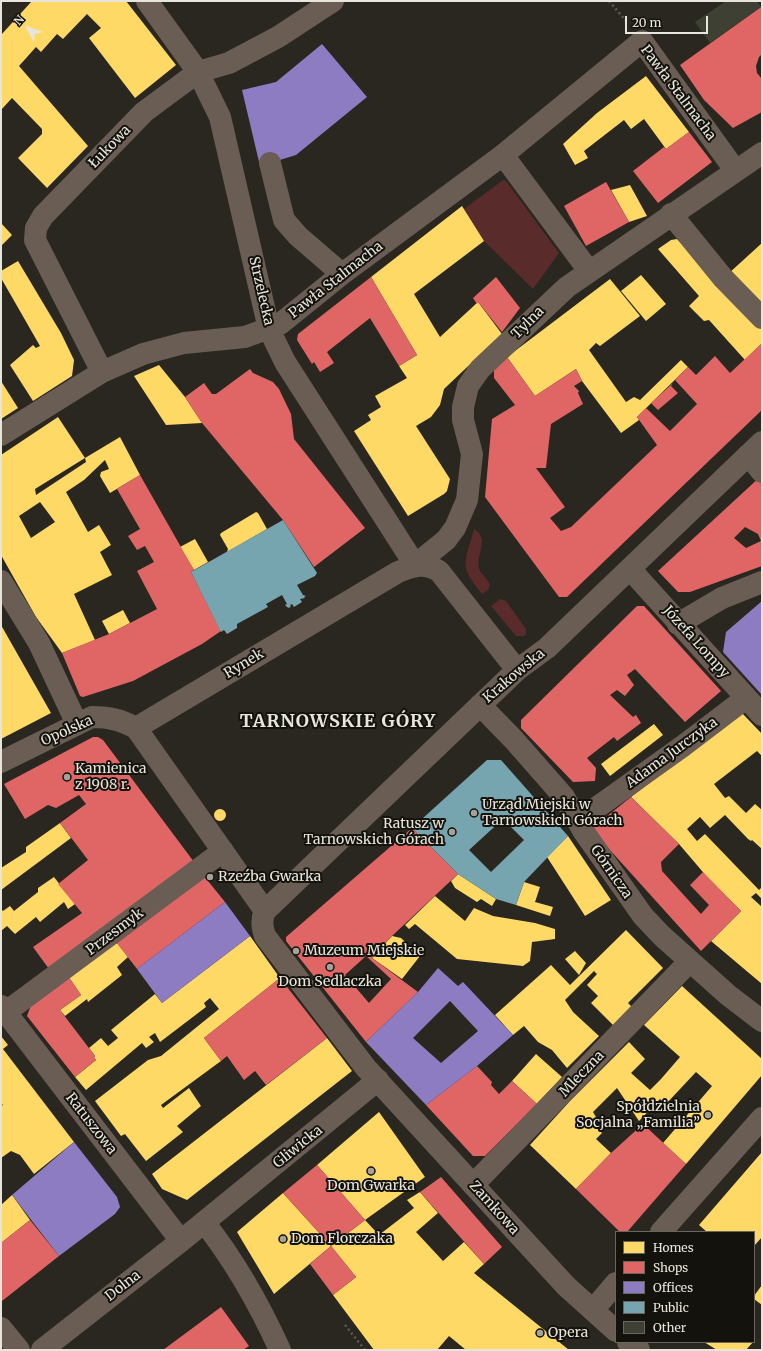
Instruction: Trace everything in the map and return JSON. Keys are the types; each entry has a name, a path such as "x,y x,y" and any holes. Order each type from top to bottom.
{"street":[{"name":"Strzelecka","path":"147,1 198,72 220,117 269,329 285,362 415,565"},
{"name":"Łukowa","path":"102,372 35,240 36,228 43,216 144,112 198,72 229,62 264,45 333,1"},
{"name":"Pawła Stalmacha","path":"1,435 102,372 143,354 184,343 245,337 280,324 342,274 503,155 642,41 735,170"},
{"name":"Tylna","path":"415,565 446,540 458,522 467,500 472,454 463,420 463,407 468,386 480,369 546,305 589,271 762,153"},
{"path":"503,155 589,271"},
{"path":"270,163 284,220 298,236 342,274"},
{"path":"671,214 723,278 762,318"},
{"path":"755,448 762,472"},
{"name":"Krakowska","path":"265,911 517,670 547,648 755,448"},
{"path":"415,565 432,567 439,571 517,670"},
{"name":"Rynek","path":"136,728 398,572 415,565"},
{"name":"Józefa Lompy","path":"630,569 678,624 762,715"},
{"path":"1,581 84,721"},
{"path":"678,624 722,598 762,582"},
{"name":"Adama Jurczyka","path":"578,821 683,746 746,698"},
{"name":"Górnicza","path":"480,705 514,740 564,797 588,838 643,916 662,936 728,995 762,1021"},
{"name":"Opolska","path":"1,762 84,721 108,717 120,719 136,728"},
{"path":"136,728 265,911 262,918 262,929 265,936 362,1063 378,1080"},
{"name":"Przesmyk","path":"3,1009 223,851"},
{"name":"Mleczna","path":"473,1185 690,961"},
{"name":"Ratuszowa","path":"3,1009 181,1241"},
{"name":"Zamkowa","path":"378,1080 566,1286 615,1330"},
{"name":"Gliwicka","path":"204,1222 378,1080"},
{"path":"662,1231 762,1118"},
{"path":"204,1222 219,1242 249,1291 280,1350"},
{"name":"Dolna","path":"42,1350 204,1222"},
{"path":"593,1310 615,1284"},
{"path":"1,1328 19,1350"},
{"path":"628,1343 639,1350"}],"path":[{"path":"345,1325 365,1350"}],"shaded area":[{"path":"503,180 506,181 559,253 533,289 484,241 464,209"},
{"path":"474,529 479,533 482,542 478,564 479,569 490,585 488,590 482,594 469,576 466,563 466,557"},
{"path":"500,599 506,601 526,629 526,634 524,636 516,636 491,606"}],"building: Homes":[{"path":"32,1 126,1 176,65 135,98 89,38 101,28 87,14 63,39 57,34 41,52 36,47 19,66 88,146 47,188 18,158 42,134 42,129 12,98 1,110 1,35"},
{"path":"646,76 689,132 666,149 644,119 631,129 624,120 584,151 588,158 575,165 563,144 597,113"},
{"path":"630,185 647,216 629,222 611,190"},
{"path":"462,206 484,241 414,294 440,337 478,302 502,334 444,389 440,405 431,417 416,426 450,479 447,491 444,494 408,516 354,431 371,420 368,415 381,407 375,396 407,378 399,366 417,355 371,277"},
{"path":"1,223 12,235 1,246"},
{"path":"677,239 762,329 762,343 745,360 709,320 704,321 689,306 699,296 658,249 671,240"},
{"path":"762,243 762,309 728,274"},
{"path":"18,261 61,333 74,360 72,376 33,401 10,365 33,345 36,348 40,346 1,278 1,271"},
{"path":"641,275 666,304 646,321 621,291"},
{"path":"610,279 640,316 600,346 596,343 589,350 626,402 634,397 640,400 681,360 688,367 637,417 639,420 621,433 582,381 576,369 535,396 507,357"},
{"path":"159,365 185,397 202,423 166,425 134,376"},
{"path":"1,381 18,408 1,419"},
{"path":"58,417 85,458 120,437 140,475 110,493 100,476 101,472 109,469 105,460 84,480 66,492 88,532 99,525 111,545 100,552 112,575 74,594 95,640 62,653 36,617 1,555 1,455","holes":["85,458 86,462 36,495 35,489","40,502 55,522 31,538 19,516"]},
{"path":"256,512 267,529 227,552 228,549 220,535 221,533"},
{"path":"195,539 208,562 194,570 180,547"},
{"path":"123,610 130,623 109,634 102,621"},
{"path":"1,625 51,713 1,739"},
{"path":"742,713 762,734 762,756 757,751 714,784 725,798 729,796 746,813 755,804 762,810 762,849 752,840 751,841 748,839 725,815 710,828 700,817 687,829 697,841 705,834 759,890 762,887 762,899 756,893 751,897 762,907 762,984 711,941 741,911 708,878 679,844 631,797"},
{"path":"654,724 663,735 610,776 601,764"},
{"path":"218,809 222,809 226,815 222,821 218,821 214,817 214,813"},
{"path":"60,823 71,838 1,890 1,868 26,852 26,847"},
{"path":"568,836 611,900 585,916 547,857"},
{"path":"458,874 496,899 492,906 481,899 477,902 455,888 451,881"},
{"path":"54,877 75,904 68,909 64,902 40,922 36,917 15,934 7,926 1,931 1,909 3,911 10,906 14,911 38,892 38,888"},
{"path":"524,882 540,887 535,902 553,907 550,916 516,905"},
{"path":"435,896 465,921 474,908 493,916 535,923 555,929 555,939 532,942 530,961 523,966 457,959 415,924 409,929 405,925"},
{"path":"626,930 663,968 628,1003 632,1007 613,1025 591,1003 598,996 587,985 597,974 594,971 565,1000 573,1012 599,1036 567,1068 552,1050 538,1042 524,1026 513,1035 495,1015 551,965 570,985"},
{"path":"250,936 280,978 204,1038 221,1061 161,1105 163,1108 189,1088 201,1106 177,1126 183,1132 146,1161 125,1134 121,1136 95,1101 148,1060 161,1056 219,1009 210,998 204,1003 206,1007 160,1042 155,1033 149,1037 154,1042 146,1048 142,1043 86,1090 75,1077 96,1060 89,1048 101,1038 108,1046 118,1038 111,1030 155,994 162,1003"},
{"path":"392,936 401,938 420,956 402,979 372,958"},
{"path":"117,943 128,957 117,967 122,975 88,1002 87,999 65,1016 60,1010 81,995 68,976"},
{"path":"575,951 586,963 579,975 565,959"},
{"path":"682,986 762,1059 762,1075 686,1164 663,1143 712,1086 696,1072 666,1104 660,1099 639,1121 617,1088 593,1112 596,1117 592,1123 602,1133 596,1139 611,1153 576,1189 530,1145 570,1101 629,1042 645,1059 631,1073 650,1090 661,1079 680,1057 644,1025"},
{"path":"1,1036 8,1045 3,1049 74,1142 34,1174 20,1155 11,1151 1,1158 1,1106 3,1105 1,1103"},
{"path":"327,1038 352,1071 187,1200 162,1189 152,1174"},
{"path":"536,1054 562,1077 537,1104 512,1081"},
{"name":"Dom Gwarka","path":"379,1112 425,1177 365,1220 317,1165"},
{"path":"762,1152 762,1237 755,1245 755,1231 706,1231 699,1225"},
{"path":"420,1192 438,1213 416,1232 443,1261 464,1242 484,1264 474,1273 569,1350 466,1350 449,1336 437,1350 374,1350 333,1295 356,1277 331,1246 365,1220 379,1235 414,1208 407,1200"},
{"name":"Dom Florczaka","path":"283,1193 331,1246 274,1294 237,1232"},
{"path":"12,1195 30,1220 1,1243 1,1205"},
{"path":"762,1285 762,1305 755,1300 755,1295"},
{"path":"706,1343 752,1343 746,1350 717,1350"}],"building: Shops":[{"path":"761,7 762,54 759,57 756,66 757,73 762,79 762,112 733,128 704,100 680,65"},
{"path":"689,132 712,162 658,203 633,171 664,147 666,149"},
{"path":"606,182 629,222 586,246 564,206"},
{"path":"371,277 417,355 399,366 370,318 327,352 334,363 320,372 314,362 312,364 297,340 298,334"},
{"path":"496,277 520,308 502,332 478,302 477,304 473,298"},
{"path":"762,343 762,410 567,597 559,597 485,497 492,419 515,405 494,378 494,367 507,357 535,396 576,369 582,381 574,386 579,391 578,393 583,404 551,424 546,468 536,468 565,507 550,518 561,531 571,527 657,445 637,417 646,408 670,431 697,404 675,380 688,367 696,375 715,356 730,373"},
{"path":"250,369 253,373 273,382 279,389 291,414 294,439 365,528 314,567 283,520 202,423 185,397 204,383 212,394 216,394"},
{"path":"673,383 671,386 678,393 658,410 651,403"},
{"path":"140,475 194,570 191,572 221,631 202,644 133,681 83,697 80,696 62,653 109,634 157,609 137,571 154,562 145,546 137,550 128,536 140,529 117,489"},
{"path":"761,476 762,566 690,592 678,592 658,571","holes":["745,527 758,534 761,541 746,548 734,538"]},
{"path":"637,606 644,606 721,691 685,722 635,669 627,675 634,685 625,696 617,690 610,695 633,717 636,715 641,723 617,741 614,737 587,758 596,768 595,781 573,782 521,728 521,720"},
{"path":"93,737 98,737 103,740 194,862 49,969 33,947 82,913 58,884 88,860 60,823 86,804 79,795 56,808 48,805 25,819 4,784"},
{"path":"631,797 679,844 661,862 662,871 701,914 709,905 690,885 703,872 741,911 701,951 591,829"},
{"path":"412,828 458,874 392,936 372,958 418,992 366,1042 286,941 286,937","holes":["366,956 391,979 369,1003 345,975"]},
{"path":"204,876 225,902 137,969 117,943"},
{"path":"68,976 81,995 60,1010 95,1056 94,1058 96,1060 75,1077 27,1016 31,1005"},
{"path":"280,978 327,1038 266,1085 255,1071 244,1080 227,1056 221,1061 204,1038"},
{"path":"477,1066 492,1082 491,1085 499,1094 512,1081 537,1104 485,1156 473,1156 426,1105"},
{"path":"643,1124 686,1164 628,1231 619,1231 576,1189 611,1153"},
{"path":"317,1165 365,1220 331,1246 283,1193"},
{"path":"441,1177 502,1247 484,1264 420,1192"},
{"path":"30,1220 59,1256 2,1301 1,1243"},
{"path":"331,1246 356,1277 333,1295 310,1264"},
{"path":"221,1307 249,1346 243,1350 163,1350"}],"building: Offices":[{"path":"322,44 367,97 296,155 260,166 242,90 276,82"},
{"path":"762,601 762,695 723,652 726,632"},
{"path":"225,902 250,936 162,1003 137,969"},
{"path":"438,968 458,986 463,982 513,1035 477,1066 426,1105 366,1042 418,992","holes":["450,1001 478,1031 441,1063 413,1038"]},
{"path":"74,1142 117,1197 120,1207 115,1214 59,1256 12,1195"}],"building: Public":[{"path":"283,520 317,573 315,576 297,585 303,595 306,596 304,597 305,598 300,599 302,602 294,607 292,604 290,605 291,606 289,608 285,605 287,604 282,595 266,604 268,607 237,624 237,628 227,634 224,630 221,632 191,572"},
{"name":"Ratusz w Tarnowskich Górach","path":"487,760 501,760 568,836 524,882 516,905 496,899 458,874 412,828","holes":["503,819 524,840 491,872 469,850"]}],"building: Other":[{"path":"726,1 757,1 761,7 710,43 695,22"}],"place":[{"name":"Kamienica z 1908 r.","path":"67,777"},
{"name":"Urząd Miejski w Tarnowskich Górach","path":"474,813"},
{"name":"Ratusz w Tarnowskich Górach","path":"452,832"},
{"name":"Rzeźba Gwarka","path":"210,877"},
{"name":"Muzeum Miejskie","path":"296,951"},
{"name":"Dom Sedlaczka","path":"330,967"},
{"name":"Spółdzielnia Socjalna „Familia”","path":"708,1115"},
{"name":"Dom Gwarka","path":"371,1171"},
{"name":"Dom Florczaka","path":"283,1239"},
{"name":"Opera","path":"540,1333"}],"district":[{"name":"TARNOWSKIE GÓRY","path":"338,722"}]}
